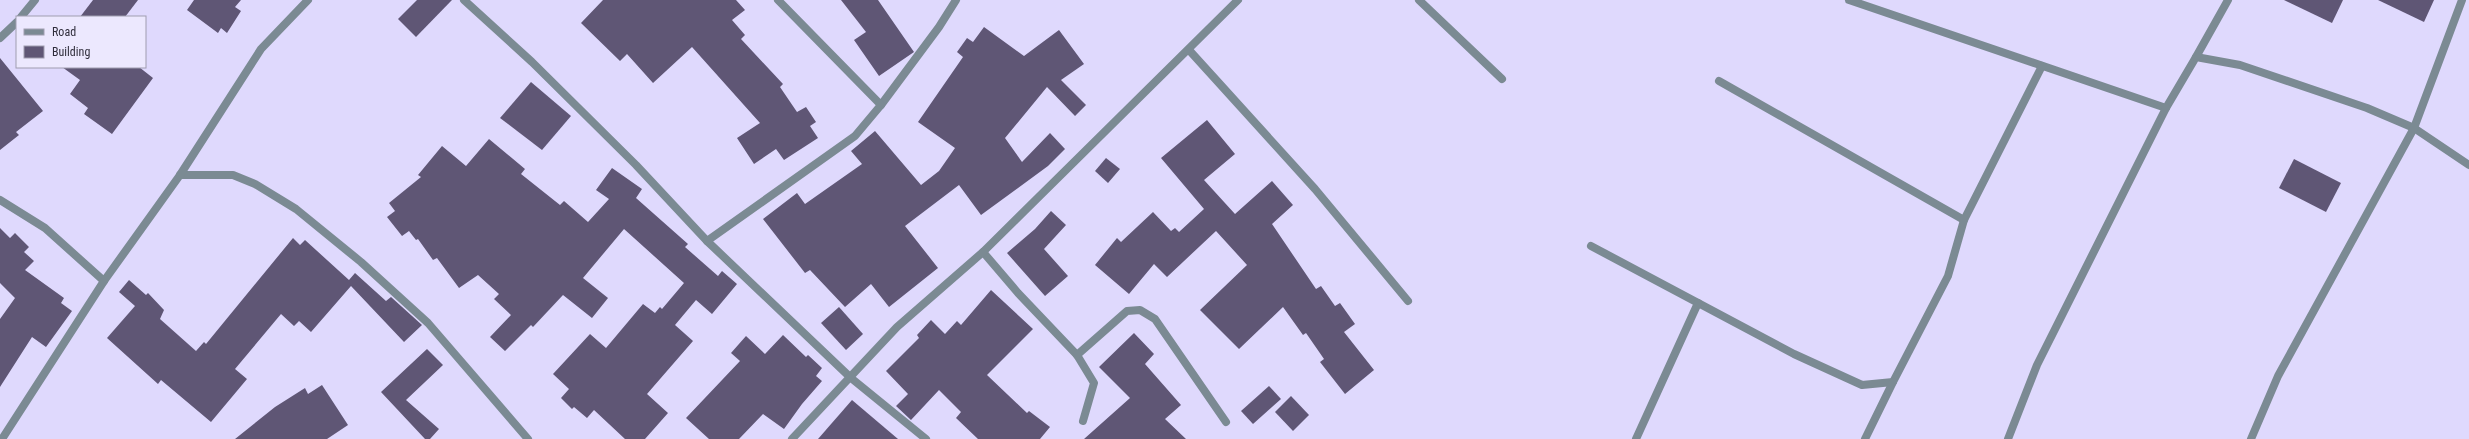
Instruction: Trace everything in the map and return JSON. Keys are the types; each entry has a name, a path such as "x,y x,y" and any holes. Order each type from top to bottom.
{"street":[{"path":"22,16 35,0"},
{"path":"2,439 104,281 180,175 260,49 308,0"},
{"path":"464,0 532,62 630,160 707,241 851,378 926,439"},
{"path":"778,0 881,105"},
{"path":"707,241 855,136 881,105 939,27 956,0"},
{"path":"792,439 851,378 897,326 984,252 1238,0"},
{"path":"1419,0 1502,79"},
{"path":"1849,0 2166,108"},
{"path":"2008,439 2037,365 2166,108 2228,0"},
{"path":"2250,439 2278,376 2414,128 2462,0"},
{"path":"0,38 16,23"},
{"path":"1189,50 1315,189 1408,301"},
{"path":"2196,57 2240,65 2290,80 2368,108 2414,128 2469,165"},
{"path":"1865,439 1948,276 1964,220 2042,66"},
{"path":"1718,81 1964,220"},
{"path":"180,175 233,175 255,184 296,209 360,262 428,323 528,439"},
{"path":"0,200 45,228 104,281"},
{"path":"1591,246 1794,354 1862,385 1893,382"},
{"path":"984,252 1018,293 1077,355 1094,383 1084,421"},
{"path":"1636,439 1698,303"},
{"path":"1077,355 1127,311 1140,310 1155,319 1226,422"}],"building":[{"path":"93,0 138,0 126,16 81,16"},
{"path":"194,0 241,0 235,7 241,11 227,33 221,28 218,33 187,10"},
{"path":"417,0 452,0 416,37 398,19"},
{"path":"603,0 736,0 745,10 732,20 745,35 741,39 783,84 780,87 797,112 806,107 816,122 810,126 818,138 784,160 776,149 754,164 737,138 760,123 692,47 653,83 627,54 620,61 581,23"},
{"path":"841,0 878,0 914,52 879,76 854,40 866,32"},
{"path":"2284,0 2343,0 2332,23"},
{"path":"2378,0 2434,0 2424,22"},
{"path":"984,27 1024,56 1059,30 1084,64 1061,80 1086,105 1075,116 1047,87 1005,138 1022,162 1050,133 1065,149 1048,166 981,215 959,185 905,226 938,268 889,307 871,284 845,307 810,270 805,273 763,219 797,193 805,204 862,164 851,151 875,131 921,185 939,171 955,148 918,122 963,57 957,52 967,38 973,42"},
{"path":"0,58 43,111 16,132 19,135 0,150"},
{"path":"63,68 140,68 153,78 112,134 84,114 88,108 70,94 80,80"},
{"path":"531,82 571,116 542,150 500,118"},
{"path":"1207,120 1235,154 1204,180 1235,214 1272,181 1293,205 1272,224 1316,289 1321,286 1335,306 1340,303 1355,324 1344,332 1374,370 1345,394 1320,362 1324,359 1306,333 1303,335 1283,307 1239,349 1200,310 1247,265 1216,231 1167,277 1154,264 1129,294 1095,265 1117,238 1121,242 1153,212 1171,231 1175,228 1179,232 1204,209 1161,158"},
{"path":"489,139 525,169 521,174 560,205 564,201 588,222 609,199 596,190 612,168 642,189 636,198 688,244 685,247 718,276 722,271 737,284 712,314 696,300 675,325 693,341 647,394 668,413 645,439 625,439 594,410 587,418 574,407 572,409 561,398 569,389 553,374 590,334 606,348 643,304 655,313 660,307 662,309 684,283 624,229 583,278 608,298 592,318 563,295 533,327 531,325 505,351 490,337 511,315 494,299 499,294 478,275 459,288 437,258 433,260 418,239 416,240 409,231 402,236 387,217 395,211 389,203 421,177 418,175 442,146 466,166"},
{"path":"1106,158 1120,169 1108,183 1095,171"},
{"path":"2294,159 2341,183 2326,212 2279,188"},
{"path":"1051,211 1066,225 1044,249 1068,276 1045,296 1007,253 1035,229"},
{"path":"0,228 10,238 15,233 29,247 24,252 34,261 25,270 64,298 61,303 72,311 46,347 32,337 0,387 0,319 15,298 0,283"},
{"path":"293,238 300,245 305,240 349,280 355,273 386,301 391,297 422,325 404,342 351,286 311,332 299,321 294,326 281,314 235,369 247,379 211,422 161,380 158,384 107,338 135,306 119,292 129,280 146,295 148,293 164,310 160,319 196,351 204,342 206,344"},
{"path":"991,290 1033,329 987,375 1027,413 1029,411 1050,427 1040,439 978,439 956,418 961,412 939,390 911,420 896,406 908,394 886,371 919,338 917,335 931,320 945,334 957,321 961,325"},
{"path":"839,307 863,334 846,350 821,323"},
{"path":"1134,333 1154,354 1145,364 1181,405 1165,419 1186,439 1084,439 1130,398 1099,367"},
{"path":"783,335 806,357 808,355 822,368 816,376 822,381 802,404 784,429 763,414 739,439 709,439 686,418 740,361 731,353 746,336 765,354"},
{"path":"427,349 443,365 406,400 439,429 430,439 425,439 381,392"},
{"path":"322,385 348,425 327,439 235,439 275,407 305,388 308,394"},
{"path":"1269,386 1281,399 1253,424 1241,411"},
{"path":"1291,396 1309,415 1293,431 1275,412"},
{"path":"852,400 898,439 818,439"}]}
